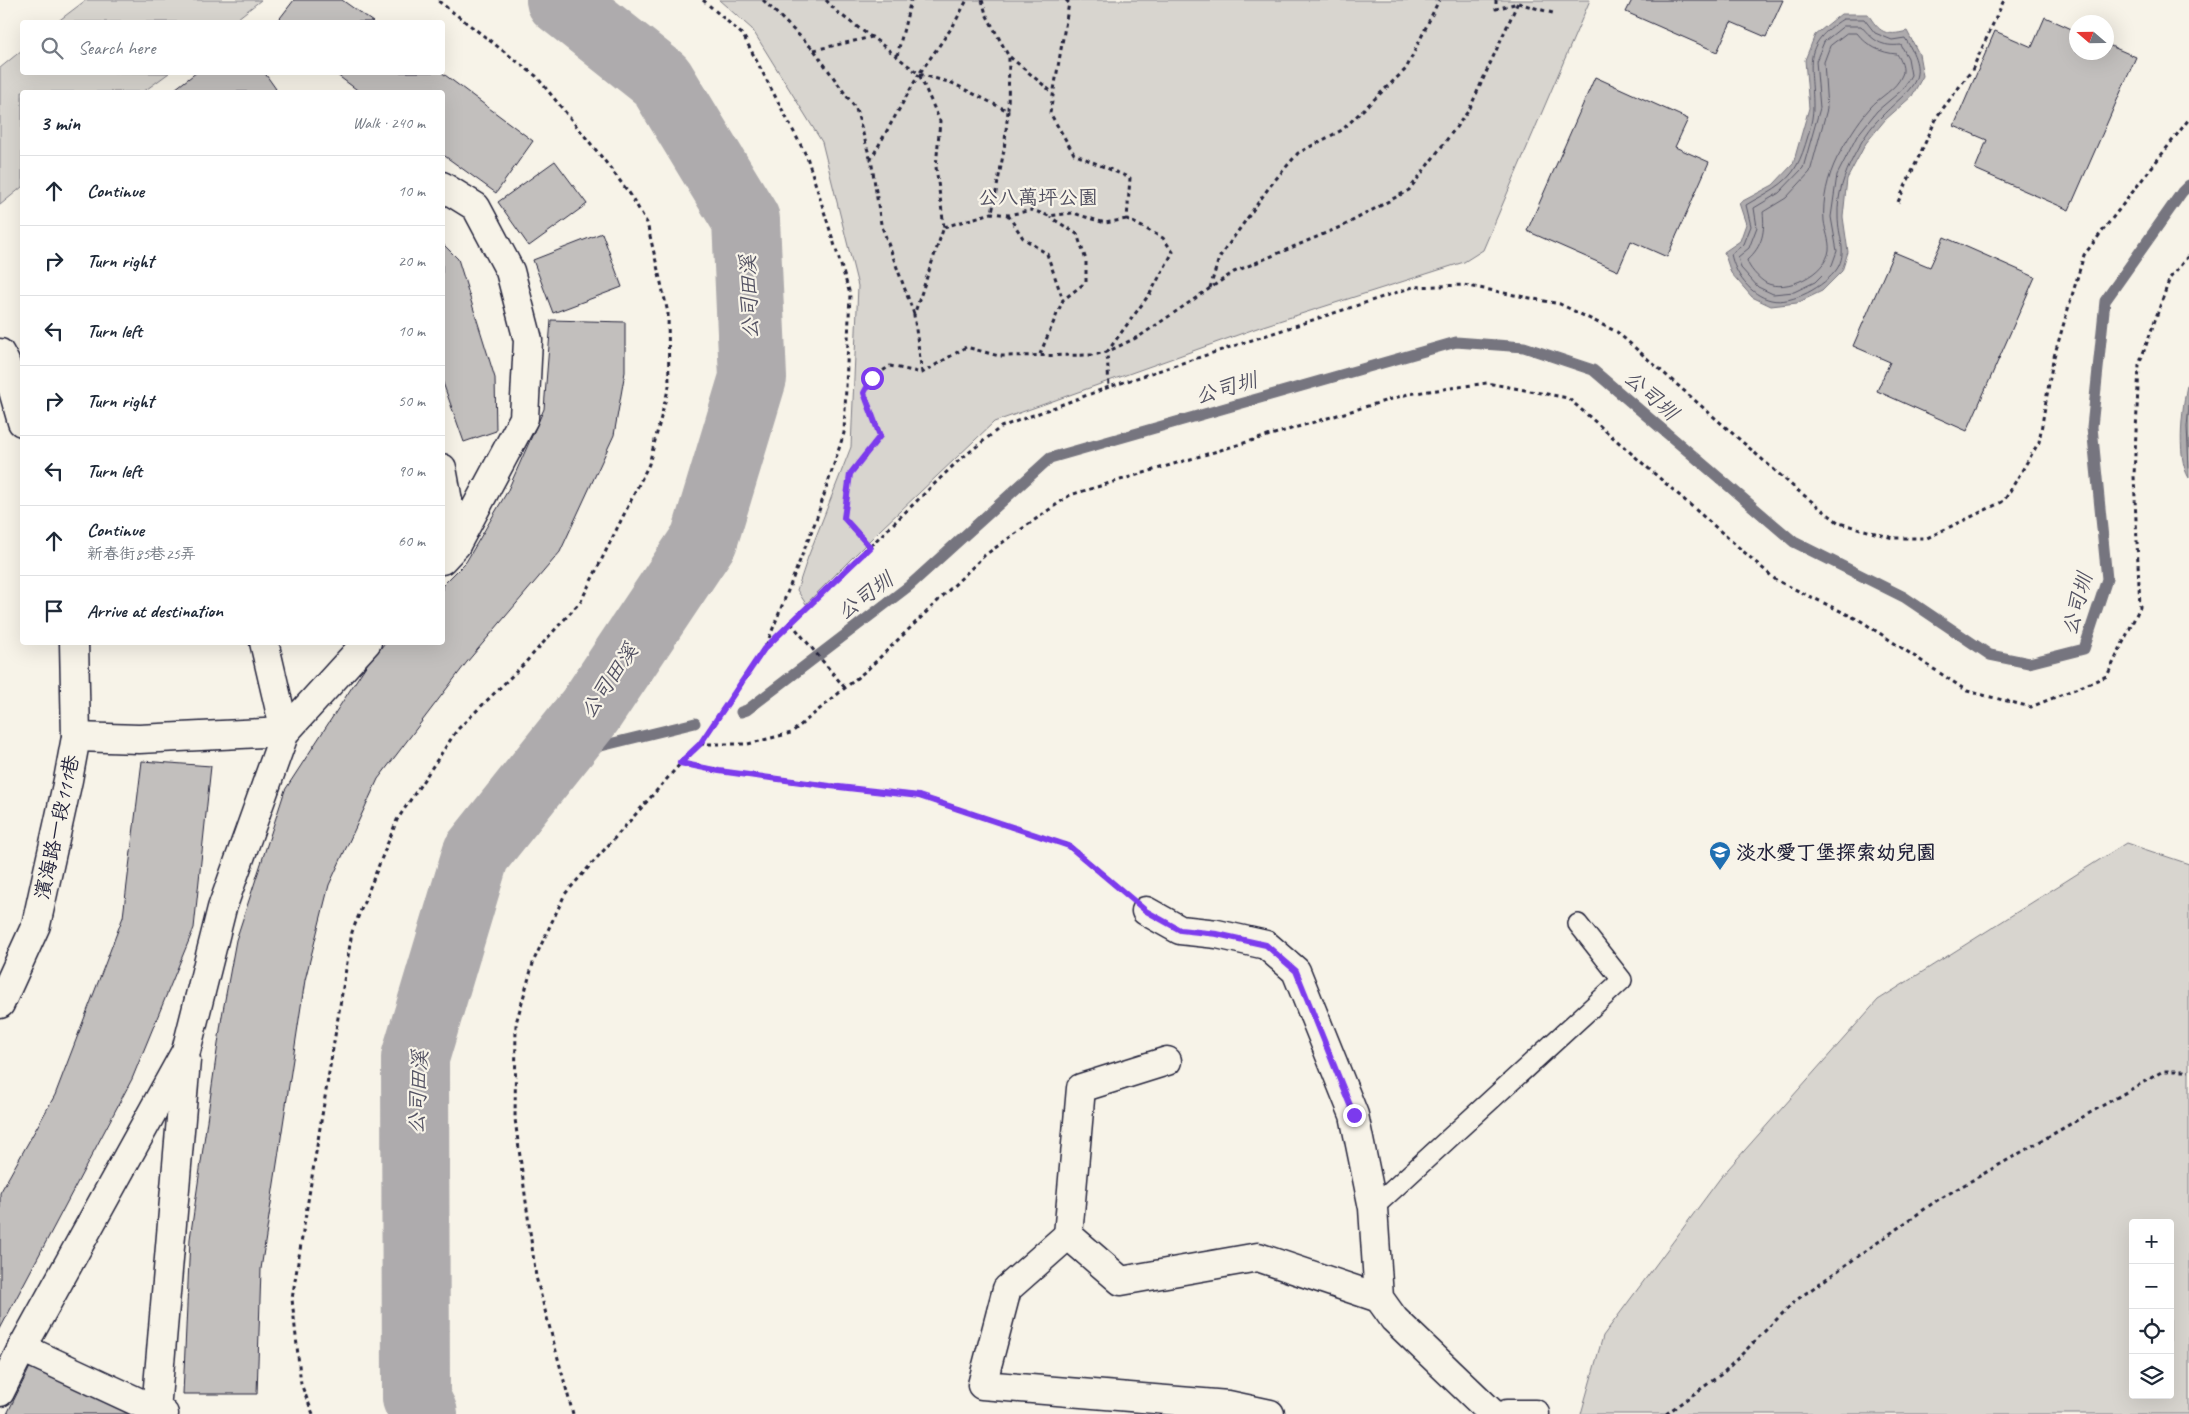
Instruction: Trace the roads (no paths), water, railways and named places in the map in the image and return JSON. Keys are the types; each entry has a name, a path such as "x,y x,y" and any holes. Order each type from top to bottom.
{"street":[{"path":"445,188 476,207 510,271 528,340 524,418 449,552"},
{"path":"0,353 5,362 20,415"},
{"path":"445,504 449,552"},
{"name":"濱海路一段111巷","path":"0,1004 36,925 76,737 74,645"},
{"path":"265,645 284,732"},
{"path":"22,1348 160,1412 186,1051 222,908 284,732 364,645"},
{"path":"76,737 139,739 284,732"},
{"path":"1146,911 1180,930 1217,934 1266,945 1296,971 1354,1115 1373,1208 1379,1298 1394,1319 1493,1414"},
{"path":"0,1392 22,1348 186,1051"},
{"path":"1167,1061 1081,1088 1068,1235 1007,1289 982,1385 1220,1404 1270,1414"},
{"path":"1068,1235 1121,1282 1258,1257 1379,1298"},
{"path":"1507,1414 1534,1414"}],"lane":[{"path":"1373,1208 1622,980 1578,924"}],"water":[{"path":"1841,14 1868,14 1884,32 1900,33 1907,31 1919,54 1923,76 1912,96 1885,120 1866,143 1847,179 1843,217 1848,252 1842,271 1822,291 1797,303 1771,306 1752,297 1731,273 1724,252 1740,241 1746,224 1739,203 1773,185 1793,164 1809,108 1805,60 1815,35"},
{"path":"2189,376 2189,478 2182,456 2181,443 2184,399"}],"waterway":[{"name":"公司田溪","path":"424,1414 416,1398 415,1058 476,854 590,711 704,540 753,378 746,220 661,80 560,0"},
{"name":"公司圳","path":"741,712 747,710 909,586 1050,458 1456,342 1524,347 1593,370 1794,542 1904,597 1990,655 2029,663 2084,649 2107,579 2092,427 2105,301 2182,192 2189,185"},
{"name":"公司圳","path":"552,758 695,723"}],"place":[{"name":"淡水愛丁堡探索幼兒園","path":"1720,871"}],"park label":[{"name":"公八萬坪公園","path":"1038,197"}]}
